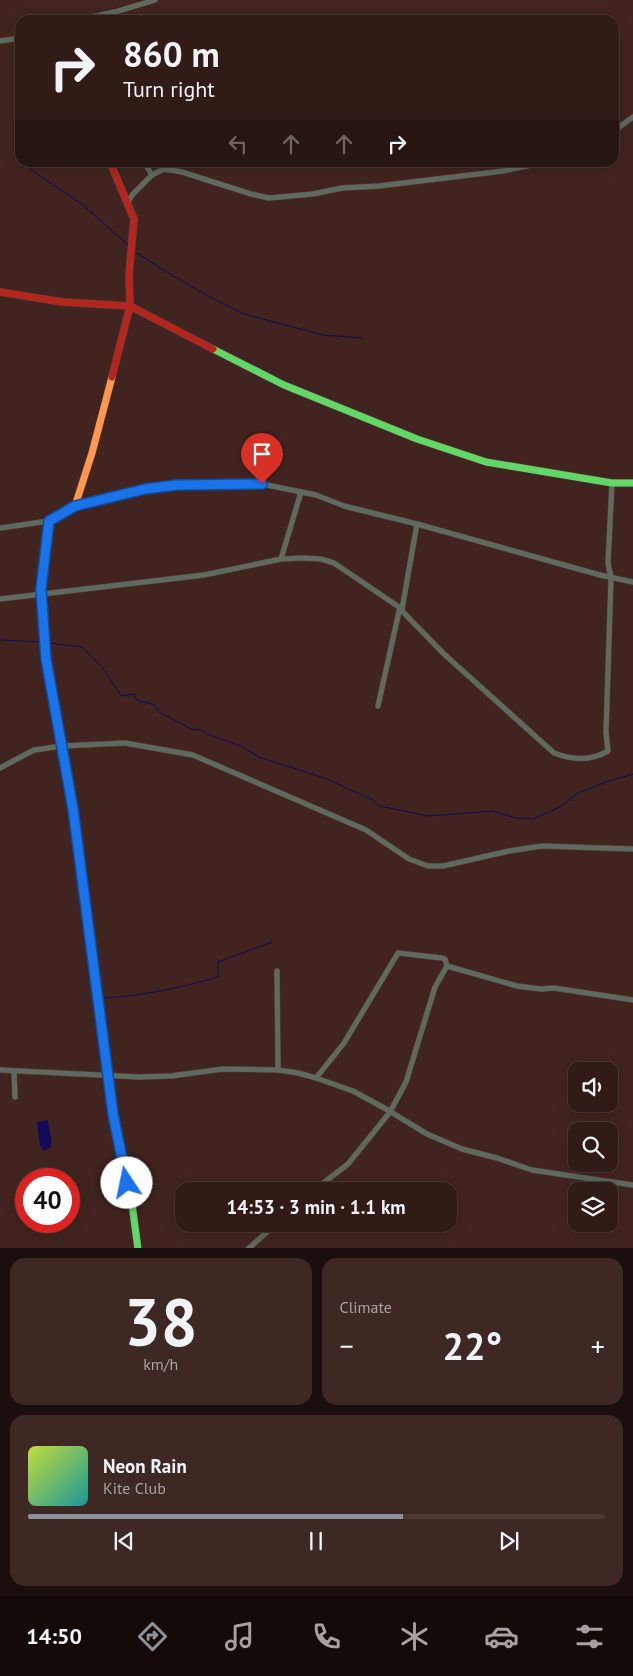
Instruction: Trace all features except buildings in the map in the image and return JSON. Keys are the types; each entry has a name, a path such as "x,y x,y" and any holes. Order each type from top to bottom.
{"street":[{"path":"101,15 154,0"},
{"path":"0,41 15,39"},
{"path":"619,127 633,117"},
{"path":"75,506 92,453 130,306 129,275 134,219 112,167"},
{"path":"147,167 152,174"},
{"path":"127,203 132,194 152,174 164,169 182,172 269,198 313,194 342,188 379,186 503,171 522,167"},
{"path":"0,292 62,302 130,306 284,385 417,439 486,462 612,483 633,483"},
{"path":"0,599 204,576 281,559 321,559 334,563 401,608 444,654 554,753 568,758 579,759 599,756 608,751 606,732 611,578 608,563 612,483"},
{"path":"0,528 49,521 75,506 145,489 177,485 262,484 316,495 344,506 417,524 611,578 633,582"},
{"path":"281,559 301,492"},
{"path":"49,521 42,594 46,659 73,809 113,1114 132,1204 138,1248"},
{"path":"378,706 401,608 417,524"},
{"path":"0,768 34,750 62,746 125,743 193,754 366,830 408,859 428,866 443,866 542,846 633,849"},
{"path":"316,1078 344,1042 398,953 445,959 447,966 435,987 406,1082 390,1112 348,1164 325,1182"},
{"path":"447,966 517,986 541,989 554,988 633,1000"},
{"path":"277,971 278,1070"},
{"path":"0,1070 108,1076 171,1076 223,1069 278,1070 316,1078 353,1091 427,1134 462,1149 532,1170 633,1186"},
{"path":"14,1071 15,1097"},
{"path":"248,1248 267,1232"}],"shaded area":[{"path":"48,1120 51,1147 44,1151 40,1146 37,1122"}],"waterway":[{"path":"30,169 83,205 128,245"},
{"path":"137,253 208,296 244,314 323,335 362,338"},
{"path":"0,640 41,642"},
{"path":"49,643 82,647 101,666 121,696 134,694 137,700 155,705 159,712 191,729 201,730 241,746 259,757 327,779 373,800 379,806 429,816 492,811 516,818 533,819 560,807 578,793 633,774"},
{"path":"102,998 161,991 218,977 218,962 272,942"}],"traffic: fast":[{"path":"213,349 284,385 417,439 486,462 612,483 633,483"},
{"path":"89,928 113,1114 132,1204 138,1248"}],"traffic: slow":[{"path":"60,735 46,659 41,589 49,521 75,506 92,453 112,377"}],"traffic: jam":[{"path":"112,167 134,219 129,275 130,306 112,377"},
{"path":"0,292 62,302 130,306 213,349"},
{"path":"60,735 73,809 89,928"}],"route":[{"path":"127,1183 113,1114 73,809 46,659 41,589 49,521 75,506 145,489 177,485 262,484"}]}
